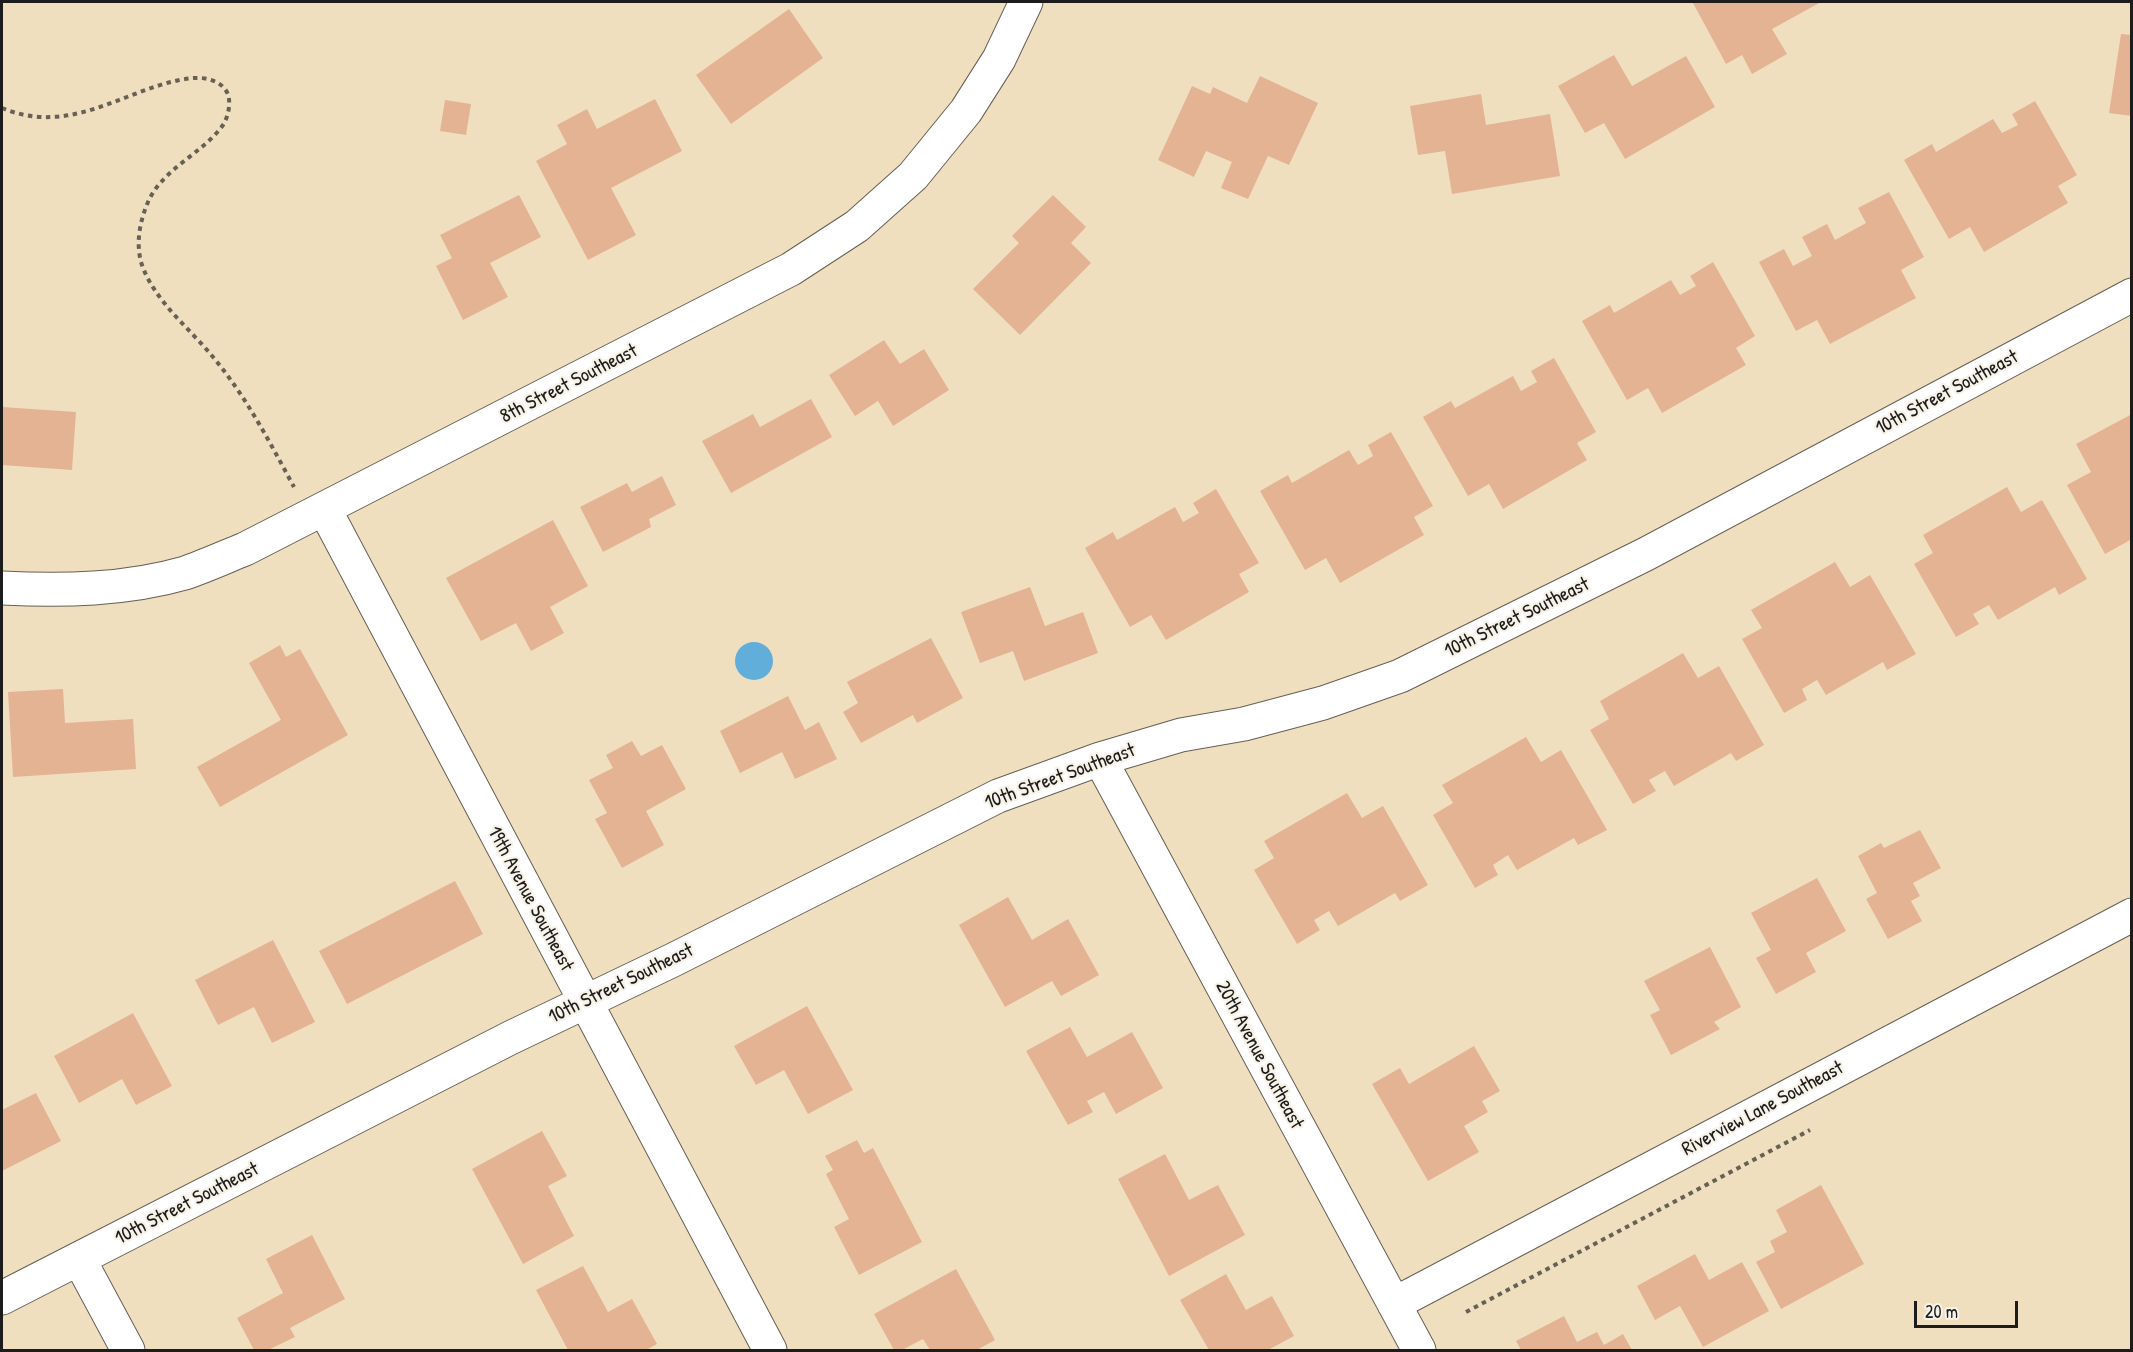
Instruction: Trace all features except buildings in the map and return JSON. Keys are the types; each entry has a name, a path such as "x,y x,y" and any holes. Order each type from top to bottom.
{"street":[{"name":"8th Street Southeast","path":"2,588 57,590 133,584 185,573 245,549 318,514 790,269 857,226 913,176 966,111 999,59 1026,2"},
{"name":"10th Street Southeast","path":"2,1298 510,1038 673,960 998,796 1100,759 1181,735 1323,704 1400,676 1646,554 2132,295"},
{"name":"19th Avenue Southeast","path":"318,514 585,1002 770,1350"},
{"name":"20th Avenue Southeast","path":"1100,759 1419,1350"},
{"name":"Riverview Lane Southeast","path":"1394,1304 2132,915"},
{"path":"80,1259 128,1350"}],"path":[{"path":"2,108 11,112 50,117 82,112 176,81 196,78 209,79 222,84 229,97 229,109 224,124 209,142 165,178 149,200 140,224 138,247 143,268 156,292 213,357 250,405 318,514"},
{"path":"1466,1312 1810,1130"}],"water":[{"path":"754,642 768,647 773,661 768,675 754,680 740,675 735,661 740,647"}]}
